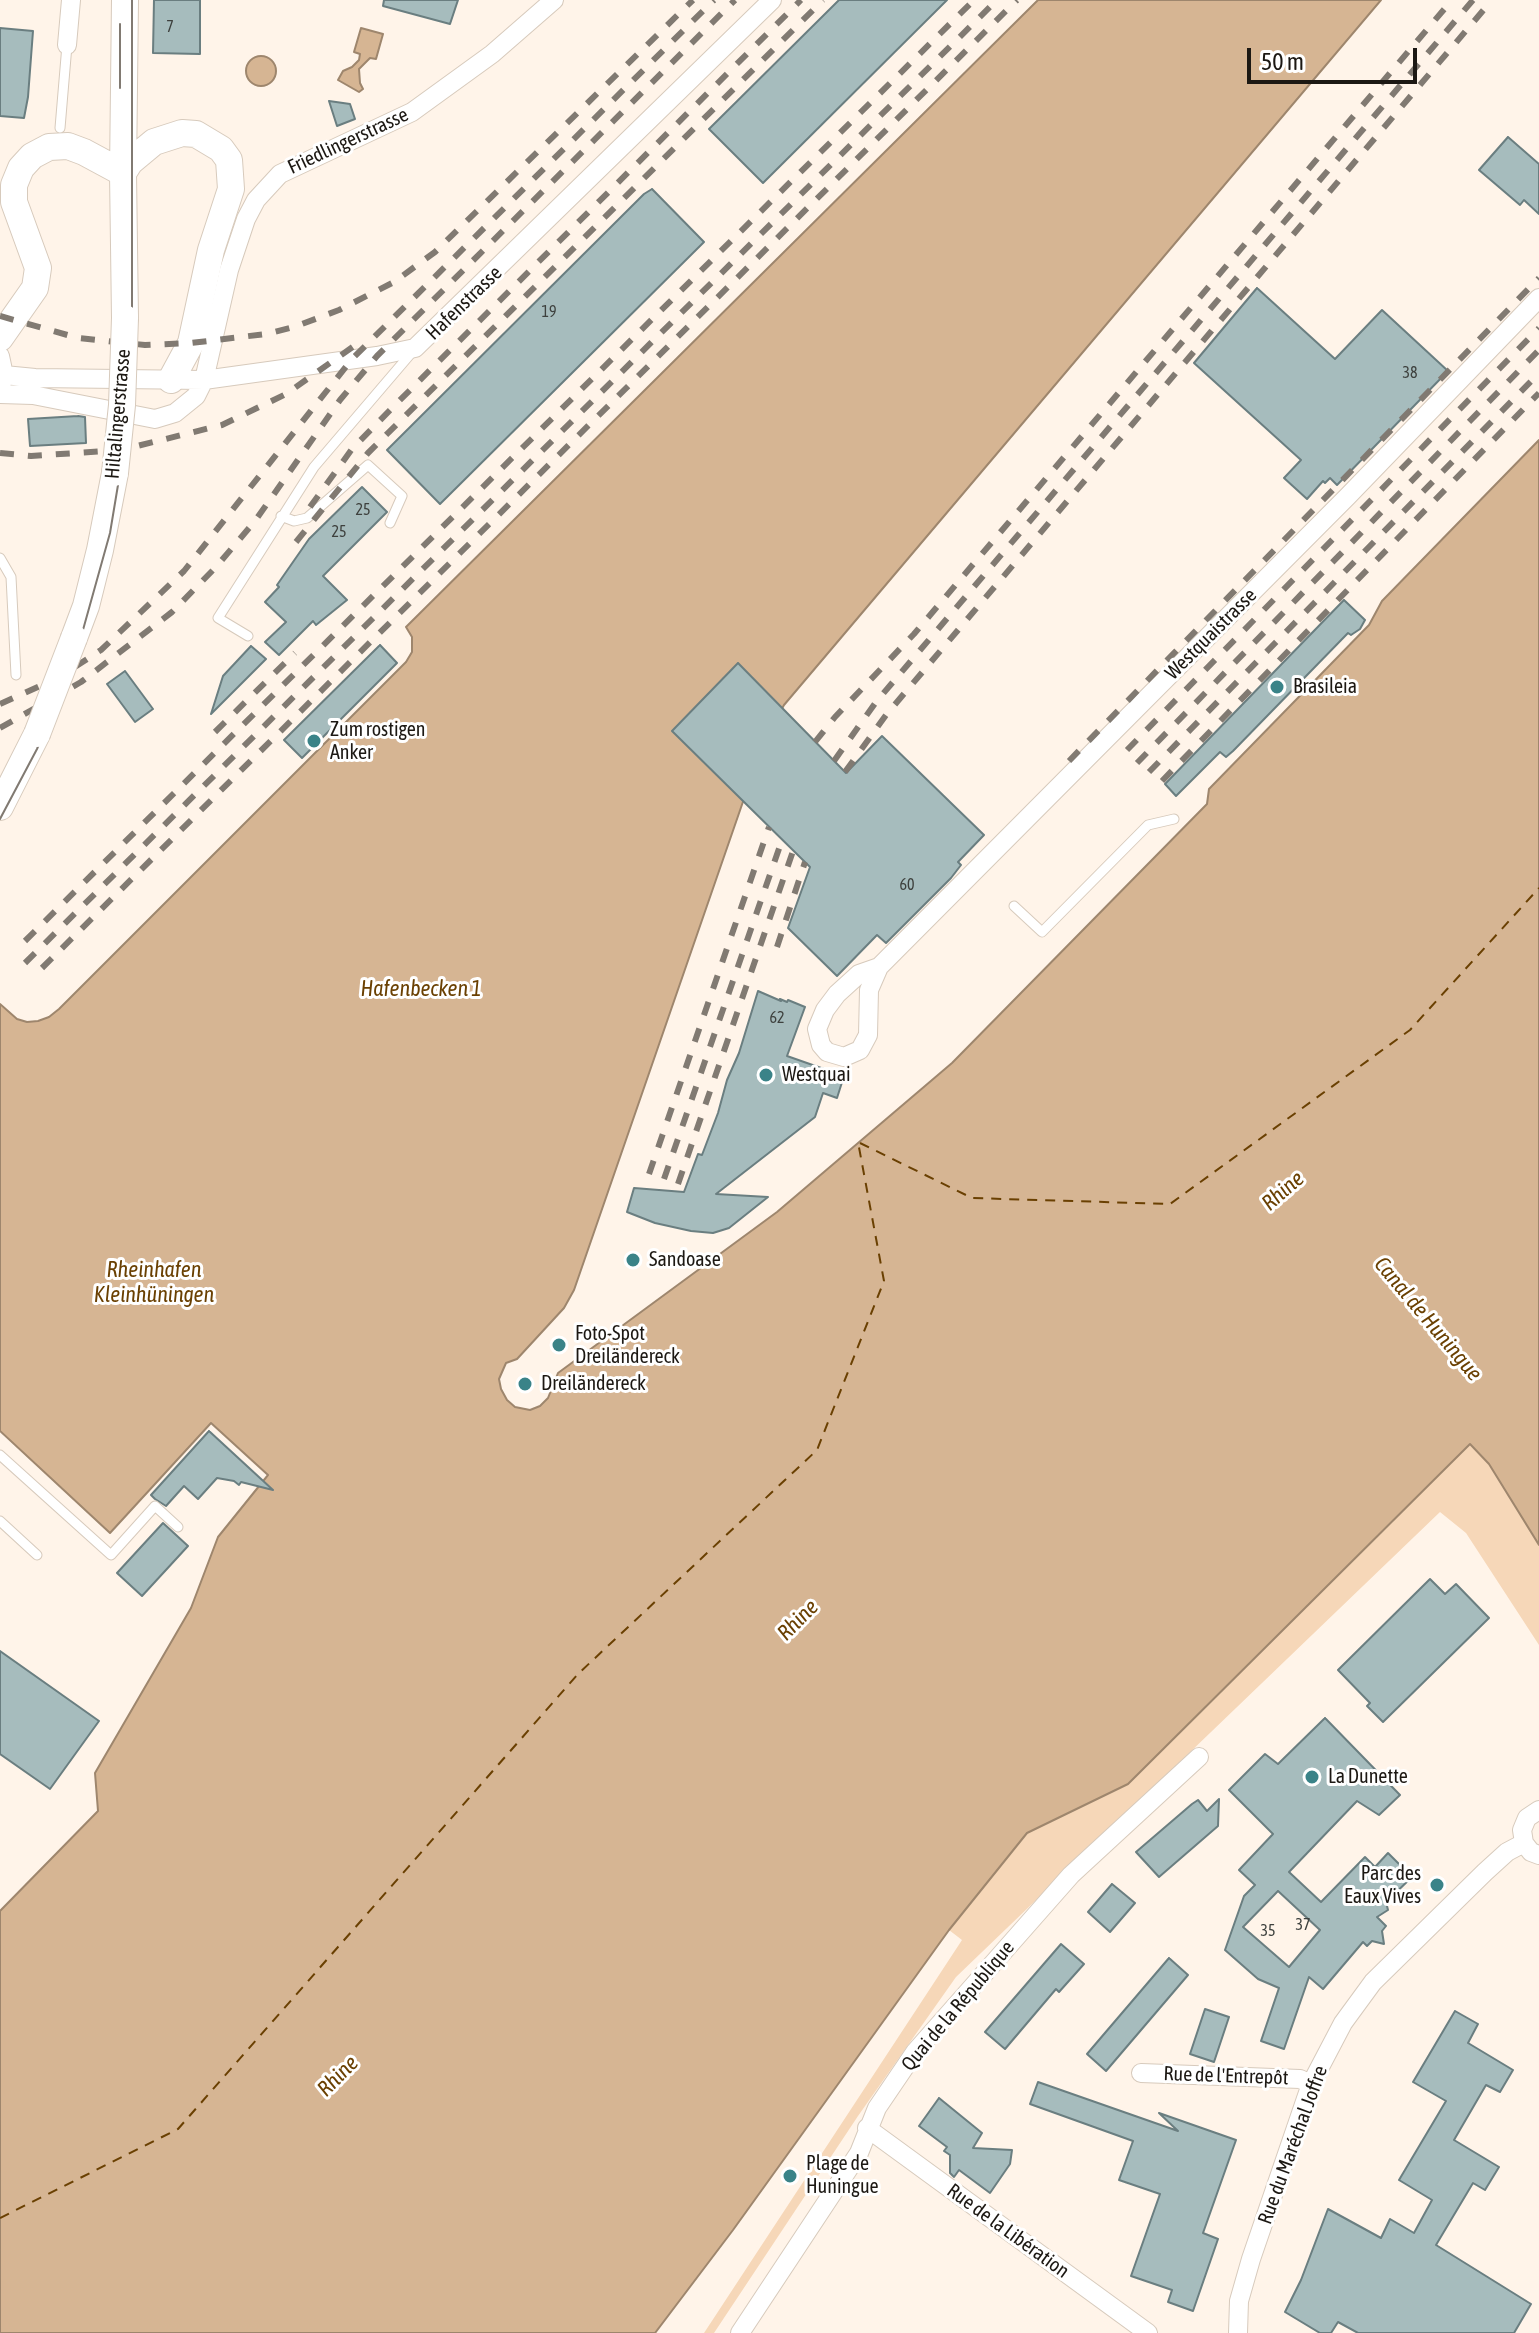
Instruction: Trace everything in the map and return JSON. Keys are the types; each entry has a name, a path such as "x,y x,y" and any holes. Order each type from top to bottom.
{"main road":[{"name":"Hiltalingerstrasse","path":"0,807 37,734 86,606 115,473 122,405 125,318 125,0"},
{"path":"0,338 35,288 38,268 14,202 14,185 21,168 32,156 49,147 68,146 123,173 130,162 154,142 182,133 196,134 221,149 229,160 231,189 211,250 191,343 171,380"}],"street":[{"path":"67,45 71,0"},
{"name":"Friedlingerstrasse","path":"204,380 229,270 246,219 256,200 280,174 412,112 492,54 554,0"},
{"name":"Hafenstrasse","path":"1,386 35,378 204,380 415,348 772,0"},
{"name":"Westquaistrasse","path":"879,967 859,974 825,1010 817,1029 821,1045 827,1052 835,1056 853,1055 865,1043 869,990 879,967 1337,507 1539,298"},
{"path":"0,356 1,386 155,419 175,413 196,396 204,380"},
{"name":"Quai de la République","path":"740,2333 859,2153 877,2108 915,2052 1071,1875 1199,1757"},
{"path":"1539,1810 1527,1818 1522,1830 1524,1843 1531,1852 1539,1855"},
{"name":"Rue du Maréchal Joffre","path":"1238,2333 1239,2301 1251,2259 1311,2084 1343,2023 1373,1982 1485,1872 1507,1852 1524,1843"},
{"name":"Rue de l'Entrepôt","path":"1141,2073 1300,2079 1311,2084"},
{"name":"Rue de la Libération","path":"867,2128 1148,2333"}],"lane":[{"path":"60,128 67,45"},
{"path":"248,636 218,618 281,516 328,450 415,348"},
{"path":"281,516 294,521 307,518 368,465 402,496 390,523"},
{"path":"0,558 11,577 16,675"},
{"path":"1014,906 1042,932 1148,825 1174,819"},
{"path":"0,1455 111,1555 155,1506 178,1527"},
{"path":"0,1521 37,1555"}],"shaded area":[{"path":"1470,1443 1489,1464 1539,1545 1539,1645 1466,1533 1440,1512 956,1977 858,2116 714,2333 704,2333 962,1940 949,1930 1027,1833 1128,1784"}],"water":[{"path":"1038,0 1381,0 784,705 764,741 574,1290 564,1308 517,1359 506,1363 499,1379 501,1389 515,1407 530,1410 540,1406 548,1398 558,1373 777,1212 952,1063 1207,804 1209,789 1369,625 1382,601 1539,440 1539,1545 1489,1464 1470,1444 1128,1784 1027,1833 949,1930 655,2333 0,2333 0,1911 98,1811 95,1773 191,1608 218,1537 268,1475 211,1423 110,1533 0,1431 0,1004 17,1019 27,1022 49,1017 59,1009 406,662 412,652 412,637 406,627"},
{"path":"361,28 383,34 376,59 370,58 359,69 363,89 359,92 338,80 343,71 359,60 360,54 354,52"},
{"path":"261,56 272,60 276,71 272,82 261,86 250,82 246,71 250,60"}],"building":[{"path":"154,0 200,0 200,54 153,53"},
{"path":"384,0 458,0 450,24 383,6"},
{"path":"839,0 947,0 763,183 709,129"},
{"path":"0,28 33,31 24,118 0,116"},
{"path":"329,101 350,104 355,119 337,126"},
{"path":"1508,137 1539,164 1539,214 1524,200 1520,205 1479,170"},
{"path":"652,189 704,242 440,504 387,450"},
{"path":"1257,288 1335,359 1382,310 1448,371 1337,485 1330,478 1325,483 1323,481 1307,499 1284,478 1301,460 1194,363"},
{"path":"85,417 86,443 30,446 28,419"},
{"path":"362,487 387,512 323,576 347,600 316,625 313,621 279,655 265,642 286,622 265,602 279,587 277,585 309,539"},
{"name":"Brasileia","path":"1344,600 1365,620 1360,629 1351,635 1348,633 1233,751 1226,757 1220,752 1176,796 1165,784"},
{"path":"380,645 397,663 302,758 284,740"},
{"path":"251,646 266,659 211,714 223,676"},
{"path":"738,663 846,773 882,736 984,835 958,862 961,865 951,878 886,943 877,935 837,976 788,928 810,867 672,731"},
{"path":"125,671 153,709 135,722 107,684"},
{"path":"758,991 805,1007 787,1056 844,1076 837,1098 823,1093 815,1117 716,1194 768,1197 729,1228 713,1233 691,1231 655,1223 627,1212 634,1188 684,1192 718,1113"},
{"path":"209,1431 273,1490 217,1478 198,1499 184,1486 166,1506 155,1499 151,1495"},
{"path":"163,1523 188,1546 142,1596 117,1573"},
{"path":"1430,1579 1445,1594 1456,1584 1489,1618 1383,1722 1367,1706 1370,1703 1338,1670"},
{"path":"0,1651 99,1721 50,1789 0,1754"},
{"path":"1325,1718 1400,1795 1379,1815 1357,1801 1289,1872 1321,1902 1365,1857 1375,1867 1388,1853 1412,1877 1386,1902 1388,1910 1377,1917 1386,1926 1382,1931 1384,1944 1372,1941 1367,1946 1363,1942 1323,1989 1309,1977 1284,2049 1261,2041 1279,1988 1258,1979 1225,1950 1244,1896 1255,1885 1239,1870 1273,1834 1229,1790 1265,1754 1278,1764","holes":["1278,1891 1320,1930 1289,1967 1243,1927"]},
{"path":"1219,1799 1218,1826 1159,1877 1136,1852 1198,1800 1207,1811"},
{"path":"1112,1884 1135,1903 1110,1932 1088,1912"},
{"path":"1061,1944 1084,1964 1059,1992 1056,1989 1005,2049 985,2032"},
{"path":"1169,1958 1188,1975 1106,2071 1087,2054"},
{"path":"1205,2009 1229,2017 1214,2062 1190,2054"},
{"path":"1455,2011 1478,2024 1468,2043 1513,2070 1500,2092 1486,2085 1454,2140 1499,2167 1485,2190 1473,2183 1436,2245 1531,2304 1514,2333 1358,2333 1338,2322 1331,2333 1320,2333 1285,2312 1301,2280 1328,2209 1381,2238 1390,2219 1414,2233 1432,2200 1399,2180 1446,2101 1413,2082"},
{"path":"1038,2082 1178,2131 1159,2113 1236,2140 1203,2233 1218,2239 1193,2311 1168,2302 1172,2290 1131,2276 1160,2194 1119,2180 1133,2141 1030,2104"},
{"path":"939,2098 982,2133 973,2148 1012,2150 1010,2164 990,2193 959,2170 954,2177 950,2173 950,2155 944,2151 947,2147 919,2126"}],"ferry route":[{"path":"860,1143 972,1198 1170,1204 1410,1030 1539,888"},
{"path":"0,2218 178,2129 578,1674 817,1450 884,1281 858,1142"}],"tram line":[{"path":"0,819 37,749 76,655 110,533 119,479 132,333 132,0"},
{"path":"120,24 120,88"}],"railway":[{"path":"0,316 78,338 145,345 266,334 339,310 394,282 435,252 693,0"},
{"path":"0,704 58,678 101,650 184,571 352,359 714,0"},
{"path":"0,728 81,682 172,612 255,521 340,400 377,356 735,0"},
{"path":"310,507 352,449 801,0"},
{"path":"296,542 368,453 823,0"},
{"path":"25,941 974,0"},
{"path":"25,963 997,0"},
{"path":"42,968 1017,0"},
{"path":"815,742 914,634 1452,0"},
{"path":"834,761 876,702 1473,0"},
{"path":"845,772 886,715 1492,0"},
{"path":"1069,761 1539,278"},
{"path":"1127,750 1539,328"},
{"path":"0,453 31,456 121,450 222,425 286,394 354,346"},
{"path":"1137,763 1539,350"},
{"path":"1149,772 1539,373"},
{"path":"1162,781 1539,393"},
{"path":"215,732 295,653"},
{"path":"649,1174 769,827"},
{"path":"664,1179 782,840"},
{"path":"678,1184 793,851"},
{"path":"777,947 805,862"}],"place":[{"name":"Brasileia","path":"1277,687"},
{"name":"Zum rostigen Anker","path":"314,741"},
{"name":"Westquai","path":"766,1075"},
{"name":"Sandoase","path":"633,1260"},
{"name":"Foto-Spot Dreiländereck","path":"559,1345"},
{"name":"Dreiländereck","path":"525,1384"},
{"name":"La Dunette","path":"1312,1777"},
{"name":"Parc des Eaux Vives","path":"1437,1885"},
{"name":"Plage de Huningue","path":"790,2176"}],"water label":[{"name":"Hafenbecken 1","path":"421,989"},
{"name":"Rhine","path":"1283,1191"},
{"name":"Rheinhafen Kleinhüningen","path":"154,1282"},
{"name":"Canal de Huningue","path":"1428,1319"},
{"name":"Rhine","path":"798,1620"},
{"name":"Rhine","path":"338,2076"}]}
